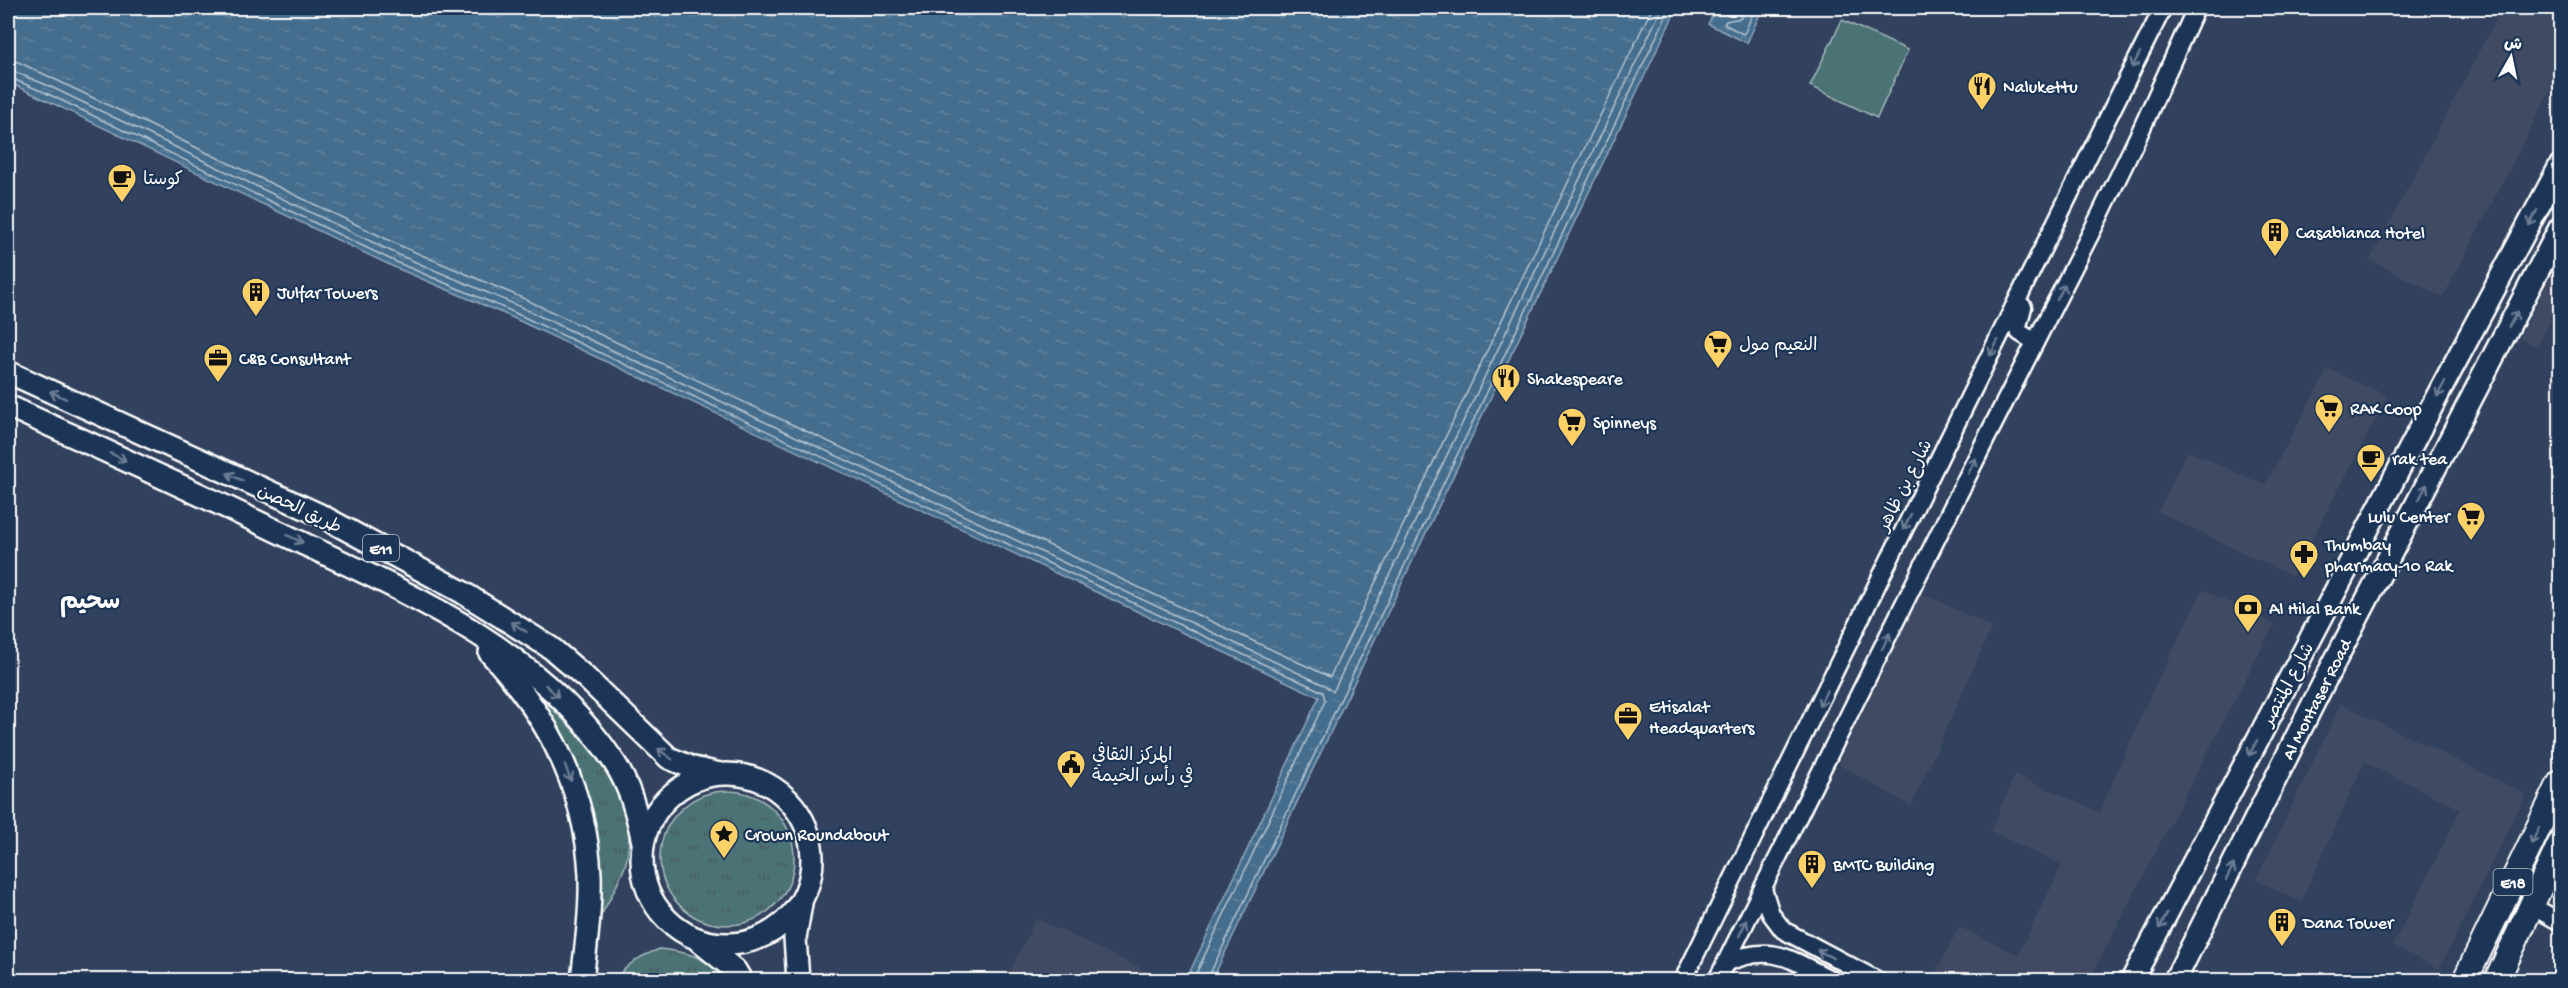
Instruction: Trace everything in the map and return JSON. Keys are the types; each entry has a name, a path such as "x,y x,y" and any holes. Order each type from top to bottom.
{"highway":[{"name":"E18","path":"2465,981 2560,783"},
{"name":"E18","path":"2498,981 2560,844"}],"main road":[{"name":"شارع المنتصر","path":"2132,981 2560,166"},
{"name":"Al Montaser Road","path":"2175,981 2323,684 2560,228"},
{"name":"طريق الحصن","path":"8,372 318,514 462,592 551,648 585,677 669,758 693,768 720,774"},
{"name":"طريق الحصن","path":"8,406 360,570 443,614 522,665 554,692 588,728 615,763 633,800 643,842"},
{"path":"443,614 484,646 519,684 548,727 569,774 584,823 590,874 588,926 582,981"},
{"path":"741,981 735,970 716,953 665,918 653,901 645,882 641,859 643,842 653,817 670,796 693,781 720,774 743,775 764,781 788,800 804,823 812,849 811,877 801,902 795,938 798,981"},
{"path":"694,937 707,942 734,944 760,938 783,923 801,902"}],"street":[{"name":"شارع بن ظاهر","path":"1683,981 1852,638 1902,531 2163,8"},
{"path":"1717,981 2136,140 2196,8"},
{"path":"2035,342 2019,332 2018,326 2044,247"},
{"path":"1763,890 1771,914 1791,936 1877,981"},
{"path":"2532,906 2560,922"},
{"path":"1774,953 1773,943 1780,935 1791,936"},
{"path":"1726,963 1748,954 1774,953 1832,981"}],"shaded area":[{"path":"2502,8 2560,8 2560,72 2443,297 2370,260"},
{"path":"2560,258 2560,300 2537,347 2520,338"},
{"path":"2328,369 2388,396 2292,576 2158,512 2187,451 2265,485"},
{"path":"2203,590 2274,624 2089,980 1932,980 1959,927 2018,955 2062,865 1991,831 2015,775 2100,812 2146,705"},
{"path":"1921,593 1992,627 1911,806 1838,764"},
{"path":"2341,704 2526,794 2439,969 2393,945 2461,809 2364,762 2301,902 2256,880"},
{"path":"1036,919 1152,973 1148,980 1005,980"}],"green space":[{"path":"1842,20 1908,50 1877,118 1810,86"},
{"path":"539,696 573,730 606,771 618,794 626,817 629,841 625,866 599,920 594,919 597,841 589,802 568,747"},
{"path":"727,791 752,796 774,811 789,833 794,858 789,883 774,905 752,920 727,925 702,920 680,905 665,883 660,858 665,833 680,811 702,796"},
{"path":"660,949 696,957 711,966 725,980 654,978 615,980 634,961"}],"water":[{"path":"8,8 1677,8 1212,980 1186,980 1319,697 509,316 394,267 8,82"},
{"path":"1739,8 1762,10 1747,43 1708,24 1712,16 1736,14"}],"place":[{"name":"Nalukettu","path":"1982,112"},
{"name":"كوستا","path":"122,204"},
{"name":"Casablanca Hotel","path":"2275,258"},
{"name":"Julfar Towers","path":"256,318"},
{"name":"النعيم مول","path":"1718,370"},
{"name":"C&B Consultant","path":"218,384"},
{"name":"Shakespeare","path":"1506,404"},
{"name":"RAK Coop","path":"2329,434"},
{"name":"Spinneys","path":"1572,448"},
{"name":"rak tea","path":"2371,484"},
{"name":"Lulu Center","path":"2471,542"},
{"name":"Thumbay pharmacy-10 Rak","path":"2304,580"},
{"name":"Al Hilal Bank","path":"2248,634"},
{"name":"Etisalat Headquarters","path":"1628,742"},
{"name":"المركز الثقافي في رأس الخيمة","path":"1071,790"},
{"name":"Crown Roundabout","path":"724,860"},
{"name":"BMTC Building","path":"1812,890"},
{"name":"Dana Tower","path":"2282,948"}],"district":[{"name":"سحيم","path":"90,600"}]}
